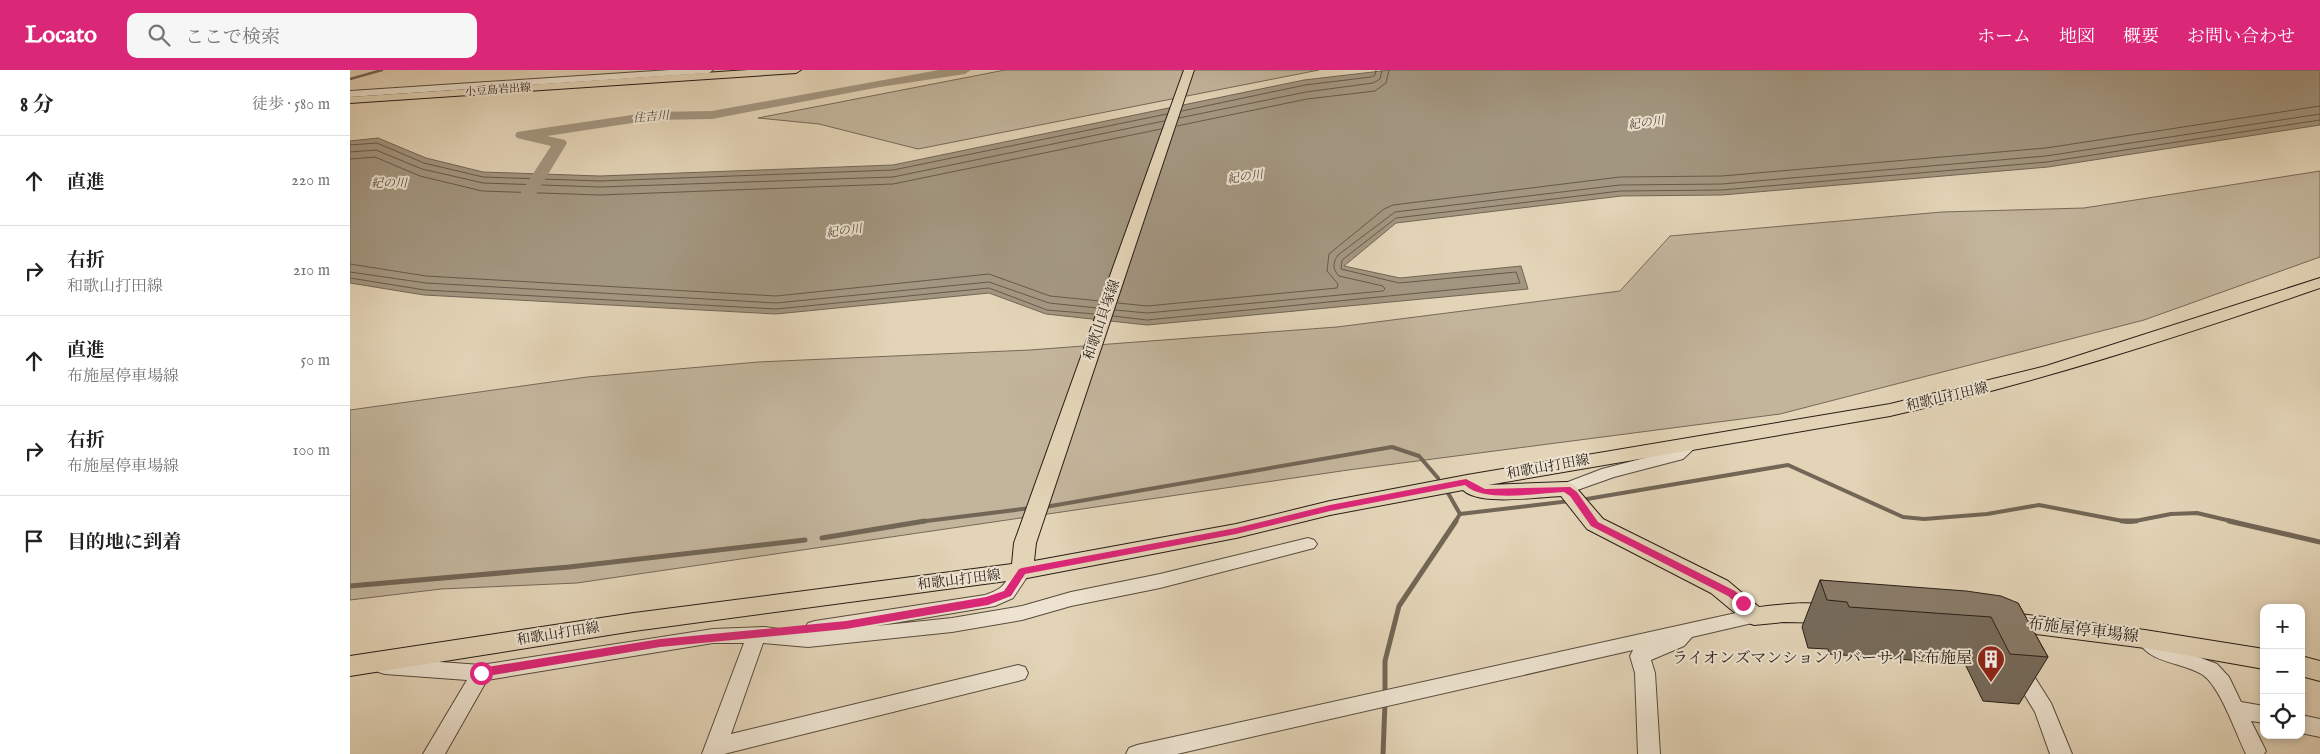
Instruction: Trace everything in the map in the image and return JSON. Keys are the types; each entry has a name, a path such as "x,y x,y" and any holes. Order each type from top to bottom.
{"main road":[{"name":"小豆島岩出線","path":"350,100 796,70"},
{"name":"和歌山貝塚線","path":"1022,571 1025,543 1189,70"},
{"name":"和歌山打田線","path":"357,665 634,622 1022,571 1236,531 1330,508 1466,482 1890,410 1956,396 2048,370 2320,283"},
{"path":"1466,482 1473,488 1484,492 1574,498 1594,524 1731,594 1754,616 1784,613 1855,615"},
{"name":"布施屋停車場線","path":"1987,619 2145,639 2260,658"},
{"path":"2305,667 2320,671"}],"street":[{"path":"350,94 709,70"},
{"path":"1574,498 1608,473 1677,455 1692,443"},
{"path":"756,635 808,640 952,626 1022,613 1070,599 1160,581 1308,544"},
{"path":"357,665 481,673 713,636 756,635 846,625 988,601 1008,593 1022,571"},
{"path":"1137,754 1185,749 1691,629 1754,616"},
{"path":"1650,754 1645,673 1640,656 1677,641 1691,629"},
{"path":"713,752 756,635"},
{"path":"2145,639 2160,650 2210,670 2222,683 2255,751"},
{"path":"2012,658 2044,709 2061,754"},
{"path":"434,754 481,673"},
{"path":"713,752 1018,673"},
{"path":"2235,709 2260,715"},
{"path":"2305,725 2320,728"}],"shaded area":[{"path":"1005,70 1319,70 918,149 819,124 758,118"},
{"path":"2320,171 2320,257 2144,320 1780,414 1348,470 577,583 441,589 350,600 350,410 587,377 758,362 1030,350 1337,327 1620,291 1670,236 1942,212 2084,208"}],"water":[{"name":"紀の川","path":"1390,70 2320,70 2320,125 2048,167 1722,195 1621,196 1396,223 1344,266 1400,278 1521,266 1528,289 1147,325 1046,314 989,293 776,314 424,295 350,283 350,141 378,138 426,158 483,172 600,176 893,165 1304,80"}],"building":[{"path":"1820,580 1966,591 2001,596 2018,603 2048,657 2010,654 1991,617 1849,607 1847,602 1827,600"}],"waterway":[{"path":"350,79 382,70"},
{"name":"住吉川","path":"524,200 560,143 522,135 652,116 712,115 880,83 965,70"},
{"path":"1045,507 1392,447 1419,456 1438,478"},
{"path":"1581,500 1788,465 1903,517 1924,519 1987,514 2039,505 2123,521"},
{"path":"1448,493 1460,514"},
{"path":"1460,514 1570,501"},
{"path":"922,522 1031,508"},
{"path":"2135,521 2171,514 2197,513 2235,522"},
{"path":"1455,522 1460,514"},
{"path":"1385,694 1385,661 1399,606 1456,521"},
{"path":"2123,521 2135,521"},
{"path":"2123,521 2128,522"},
{"path":"2130,522 2135,521"},
{"path":"2229,521 2320,542"},
{"path":"822,538 922,522"},
{"path":"350,586 569,567 805,540"},
{"path":"1383,754 1385,703"}],"place":[{"name":"ライオンズマンションリバーサイド布施屋","path":"1991,683"}],"route":[{"path":"481,673 660,643 713,636 756,635 846,625 988,601 1008,593 1022,571 1236,531 1330,508 1466,482 1473,488 1484,492 1550,488 1566,489 1574,494 1594,524 1731,594 1743,603"}]}
